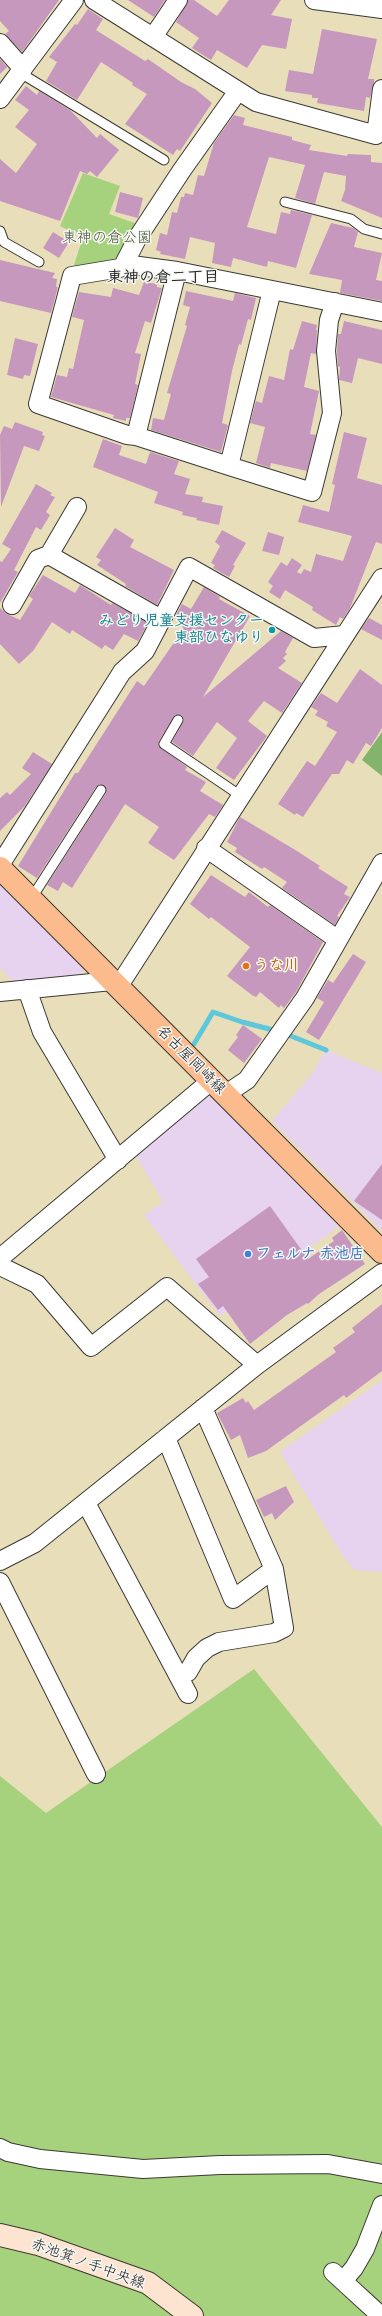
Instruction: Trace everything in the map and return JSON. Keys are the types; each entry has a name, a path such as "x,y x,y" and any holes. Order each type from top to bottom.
{"main road":[{"name":"名古屋岡崎線","path":"0,868 382,1252"}],"street":[{"path":"0,98 74,0"},
{"path":"94,0 256,102 376,135 382,89"},
{"path":"153,37 178,0"},
{"path":"314,0 382,9"},
{"path":"0,43 23,69"},
{"path":"238,91 168,190 138,237 124,264 120,268 72,276 38,404 127,435 136,436 312,492 332,413 326,351 329,320 335,302"},
{"path":"124,264 177,271 382,312"},
{"path":"136,436 177,271"},
{"path":"229,466 272,290"},
{"path":"12,605 38,559 49,555 77,507"},
{"path":"49,555 161,619"},
{"path":"0,865 122,672 145,651 189,567 314,638 345,635"},
{"path":"0,992 115,984 206,848 244,798 382,578"},
{"path":"206,848 337,938"},
{"path":"0,1258 118,1160 219,1087 247,1080 278,1039 305,998 331,953 337,938 382,863"},
{"path":"27,989 42,1032 118,1160"},
{"path":"0,1266 37,1284 91,1347 167,1287 257,1365"},
{"path":"0,1562 35,1543 257,1365 382,1273"},
{"path":"179,1676 188,1672 196,1658 207,1648 219,1642 274,1633 284,1628 274,1569 203,1408"},
{"path":"166,1438 233,1600 274,1569"},
{"path":"86,1503 188,1694"},
{"path":"0,1582 96,1774"},
{"path":"0,2148 8,2152 40,2158 143,2169 220,2165 328,2164 382,2174"},
{"path":"381,2316 338,2277 365,2249 382,2205"},
{"name":"赤池箕ノ手中央線","path":"0,2235 38,2244 148,2283 192,2316"}],"lane":[{"path":"23,69 27,77 164,160"},
{"path":"285,202 351,219 364,229 382,234"},
{"path":"0,230 4,242 39,262"},
{"path":"178,720 164,744 244,798"},
{"path":"31,899 101,790"}],"shaded area":[{"path":"0,884 83,966 82,977 15,983 0,968"},
{"path":"326,1050 382,1073 382,1231 272,1121 312,1074"},
{"path":"201,1097 212,1097 339,1226 220,1316 144,1215 163,1202 135,1154"},
{"path":"382,1380 382,1572 355,1570 343,1556 280,1452"}],"green space":[{"name":"東神の倉公園","path":"83,173 120,186 109,214 140,225 119,261 81,268 74,265 83,237 60,226"},
{"path":"382,732 382,776 362,760"},
{"path":"254,1669 382,1827 382,2316 0,2316 0,1776 46,1813"}],"building":[{"path":"0,0 59,0 22,52 5,34 9,31 0,21"},
{"path":"128,0 165,0 154,17"},
{"path":"188,0 194,0 217,16 229,0 281,0 271,15 292,19 286,49 262,45 247,68 217,50 211,60 192,48 199,38 176,22"},
{"path":"88,9 103,19 96,30 145,61 148,59 181,82 195,89 212,103 180,151 177,149 173,155 125,124 147,94 101,62 77,100 46,81 57,62 49,57 75,24 77,25"},
{"path":"322,29 377,39 368,79 374,79 374,83 370,98 366,97 364,111 317,103 318,98 312,98 312,95 285,91 289,70 313,74"},
{"path":"0,59 7,67 0,74"},
{"path":"26,86 37,95 39,91 70,110 97,138 100,134 119,150 97,177 90,171 87,174 80,171 60,221 0,201 0,159 16,173 37,144 15,127 29,110 15,100"},
{"path":"234,115 245,118 243,125 292,137 292,140 311,145 309,150 347,156 348,154 371,155 371,162 382,163 382,218 341,201 345,190 346,176 324,172 315,204 295,198 305,165 269,157 247,227 276,234 281,212 290,214 291,210 312,215 296,268 268,261 267,267 233,258 231,267 212,263 215,243 190,237 185,259 160,254 161,252 156,250 160,233 167,235 172,212 177,213 181,197 184,197 185,193 193,195 198,175 204,176 214,143"},
{"path":"120,192 143,198 138,218 115,212"},
{"path":"331,223 353,228 358,232 354,247 382,253 376,280 382,281 382,301 340,293 342,280 309,274"},
{"path":"53,232 69,242 59,258 43,248"},
{"path":"0,260 55,273 52,278 57,279 56,287 58,287 51,313 0,301"},
{"path":"144,282 157,284 157,287 162,288 151,323 145,321 135,353 141,354 135,384 138,385 130,418 126,418 126,421 113,418 114,415 51,397 57,375 67,377 69,368 73,369 84,320 72,317 79,292 111,297 113,288 139,295"},
{"path":"186,291 233,301 235,293 256,298 251,320 248,319 241,345 239,344 232,371 222,423 228,425 221,452 151,430 153,418 164,420 171,394 167,393 187,326 185,325 190,307 183,305"},
{"path":"302,321 317,325 316,354 311,353 304,387 319,391 310,434 316,435 307,471 271,463 270,468 256,463 265,427 250,423 256,401 262,403 269,376 284,380 290,349 293,350"},
{"path":"344,321 382,330 382,364 358,358 352,383 339,380 340,367 338,366 337,351 338,334 341,334"},
{"path":"15,338 38,344 30,376 24,375 23,379 7,375"},
{"path":"15,422 43,432 42,435 45,436 39,451 24,446 1,507 0,435 4,426 12,429"},
{"path":"344,432 367,438 357,478 382,485 382,544 376,542 350,608 343,619 340,617 336,625 312,610 313,607 285,590 280,599 269,592 273,586 268,582 281,562 287,566 292,558 302,565 297,572 301,574 304,569 311,572 316,554 343,561 352,536 298,522 303,505 329,512 335,485 332,484"},
{"path":"103,439 122,446 119,455 146,464 150,452 179,461 174,474 190,479 185,494 203,497 202,502 223,506 219,525 196,520 197,518 182,515 183,512 154,503 158,492 93,467"},
{"path":"36,484 52,493 50,495 55,497 46,512 50,515 41,530 36,527 14,570 18,572 0,603 0,561 2,562 11,549 2,544"},
{"path":"115,528 134,540 130,547 174,570 157,605 125,586 126,584 97,565 101,560 96,557"},
{"path":"222,530 246,543 233,565 235,566 229,577 213,568 215,565 211,563 220,546 215,542"},
{"path":"268,532 284,537 279,555 262,551"},
{"path":"43,575 75,593 80,585 111,605 112,603 148,623 138,641 124,634 113,650 105,645 102,649 72,630 70,634 52,622 33,651 19,664 0,644 0,608 7,614 20,620 33,599 29,596"},
{"path":"204,587 220,597 219,599 250,616 203,697 281,631 293,638 285,652 287,654 283,658 286,661 278,668 302,683 282,713 264,701 248,721 267,736 234,780 216,768 237,738 217,722 193,756 172,742 184,720 181,715 175,715 159,741 159,746 187,767 185,770 206,782 200,791 223,805 215,817 209,814 174,860 148,843 159,827 125,804 72,888 63,882 58,891 47,885 106,793 106,788 104,785 96,787 37,878 18,866 75,773 78,773 137,681 144,686 184,628 182,627 185,622 175,617 182,604 191,609"},
{"path":"369,618 382,625 382,640 361,629"},
{"path":"360,669 382,685 382,728 371,746 366,743 353,764 347,760 339,774 332,774 303,817 296,813 295,815 278,804 307,761 315,766 337,732 326,726 328,722 315,715 318,711 311,707 321,693 337,703"},
{"path":"33,752 52,764 24,807 0,831 0,798 7,792 10,795 31,774 22,768"},
{"path":"240,817 297,851 320,866 318,868 348,887 344,894 350,897 337,916 339,917 335,925 282,888 287,882 264,867 262,869 235,852 237,848 227,842"},
{"path":"211,875 245,897 249,892 268,907 270,905 323,942 296,992 284,1008 281,1005 279,1008 260,992 256,997 252,995 227,976 250,947 211,917 209,919 190,904"},
{"path":"353,954 366,962 319,1040 306,1032 324,1002 317,998 328,980 333,983"},
{"path":"243,1025 262,1039 244,1063 228,1050 238,1037 236,1035"},
{"path":"382,1164 382,1220 354,1201"},
{"path":"270,1206 308,1259 334,1241 332,1238 342,1230 365,1264 319,1294 308,1304 307,1303 287,1315 250,1344 223,1306 218,1310 198,1284 209,1277 196,1259"},
{"path":"382,1304 382,1371 346,1398 344,1395 266,1451 248,1458 240,1435 231,1440 217,1413 243,1398 246,1403 248,1401 254,1410 336,1352 333,1348 355,1332 352,1328"},
{"path":"286,1486 294,1502 275,1520 272,1513 264,1517 256,1500"}],"waterway":[{"path":"194,1044 213,1012 242,1022 277,1031"},
{"path":"286,1034 326,1050"}],"place":[{"name":"みどり児童支援センター 東部ひなゆり","path":"272,630"},
{"name":"うな川","path":"246,966"},
{"name":"フェルナ 赤池店","path":"248,1254"}],"district":[{"name":"東神の倉二丁目","path":"163,278"}]}
